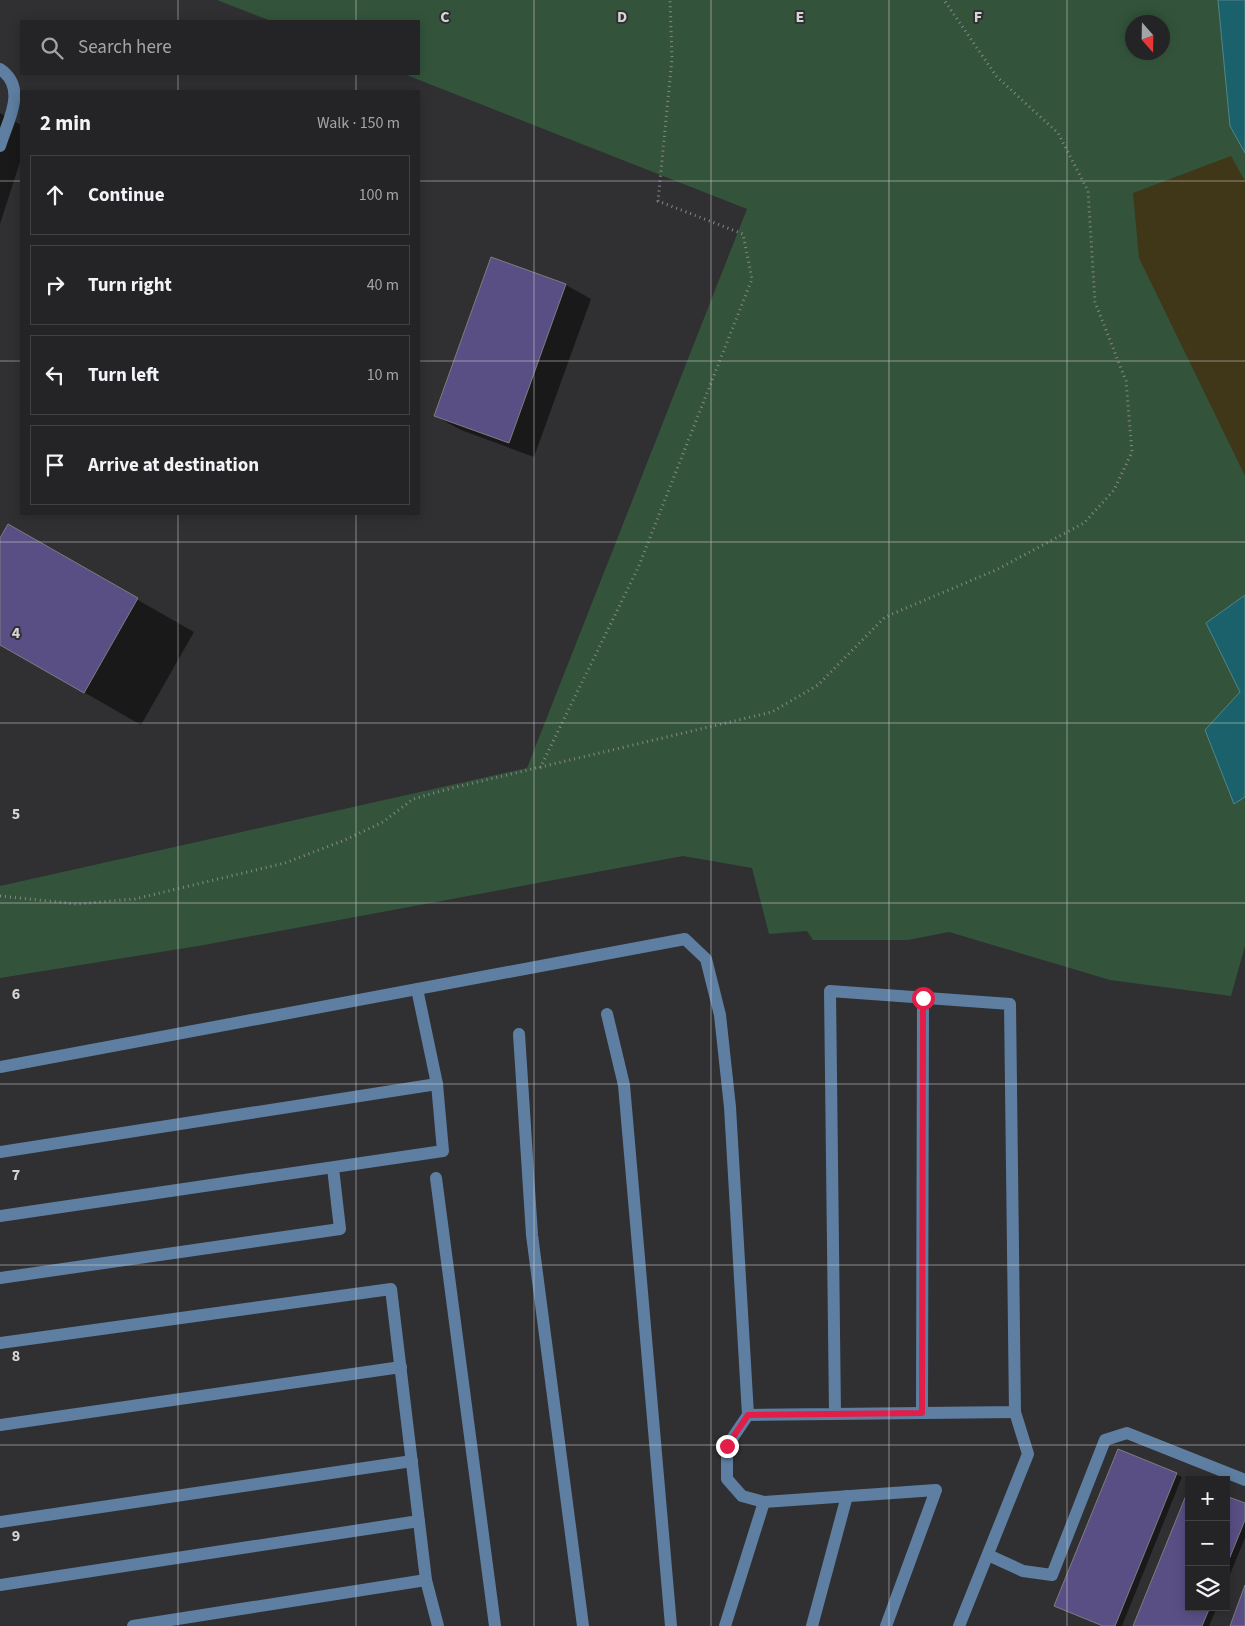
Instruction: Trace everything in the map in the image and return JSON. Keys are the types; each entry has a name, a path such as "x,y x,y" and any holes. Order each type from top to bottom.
{"lane":[{"path":"0,69 8,75 15,86 15,100 0,146"},
{"path":"0,1067 685,939 706,959 720,1015 730,1106 748,1415 727,1446 727,1478 742,1496 764,1502 936,1490 886,1626"},
{"path":"0,1216 443,1151 437,1084 417,989"},
{"path":"835,1414 830,991 1010,1004 1015,1412 1028,1454 959,1626"},
{"path":"922,1413 923,998"},
{"path":"607,1014 624,1085 671,1626"},
{"path":"519,1034 532,1235 582,1626"},
{"path":"0,1152 437,1084"},
{"path":"0,1278 340,1229 333,1168"},
{"path":"436,1178 495,1626"},
{"path":"0,1343 391,1289 426,1580 438,1626"},
{"path":"0,1425 401,1367"},
{"path":"748,1415 1015,1412"},
{"path":"988,1555 1023,1571 1052,1575 1105,1440 1127,1433 1245,1480"},
{"path":"0,1522 412,1461"},
{"path":"812,1626 847,1496"},
{"path":"725,1626 764,1502"},
{"path":"0,1585 419,1521"},
{"path":"133,1626 426,1580"}],"path":[{"path":"540,768 638,568 752,279 742,234 658,201 672,59 670,0"},
{"path":"0,896 77,904 135,899 285,863 345,840 383,822 413,799 452,788 772,712 818,685 886,618 996,570 1084,523 1114,490 1132,452 1126,381 1096,302 1088,191 1058,133 997,77 944,0"}],"green space":[{"path":"217,0 1245,0 1245,946 1231,996 1110,980 949,932 908,940 813,940 807,931 769,934 752,868 683,856 204,945 0,978 0,886 527,768 747,209 407,75 420,75 420,20 268,20"}],"sand":[{"path":"1231,156 1245,181 1245,476 1139,258 1133,193"}],"water":[{"path":"1218,0 1245,0 1245,153 1230,126"},
{"path":"1245,595 1245,797 1234,804 1205,730 1240,692 1206,623"}],"building":[{"path":"491,257 566,284 509,443 434,416"},
{"path":"8,524 138,598 84,693 0,645 0,538"},
{"path":"1118,1449 1177,1473 1115,1626 1103,1626 1054,1606"},
{"path":"1230,1497 1245,1503 1245,1520 1230,1557"},
{"path":"1185,1498 1185,1611 1208,1611 1202,1626 1133,1626"},
{"path":"1245,1585 1245,1626 1230,1626"}],"route":[{"path":"727,1446 748,1415 922,1413 923,998"}]}
